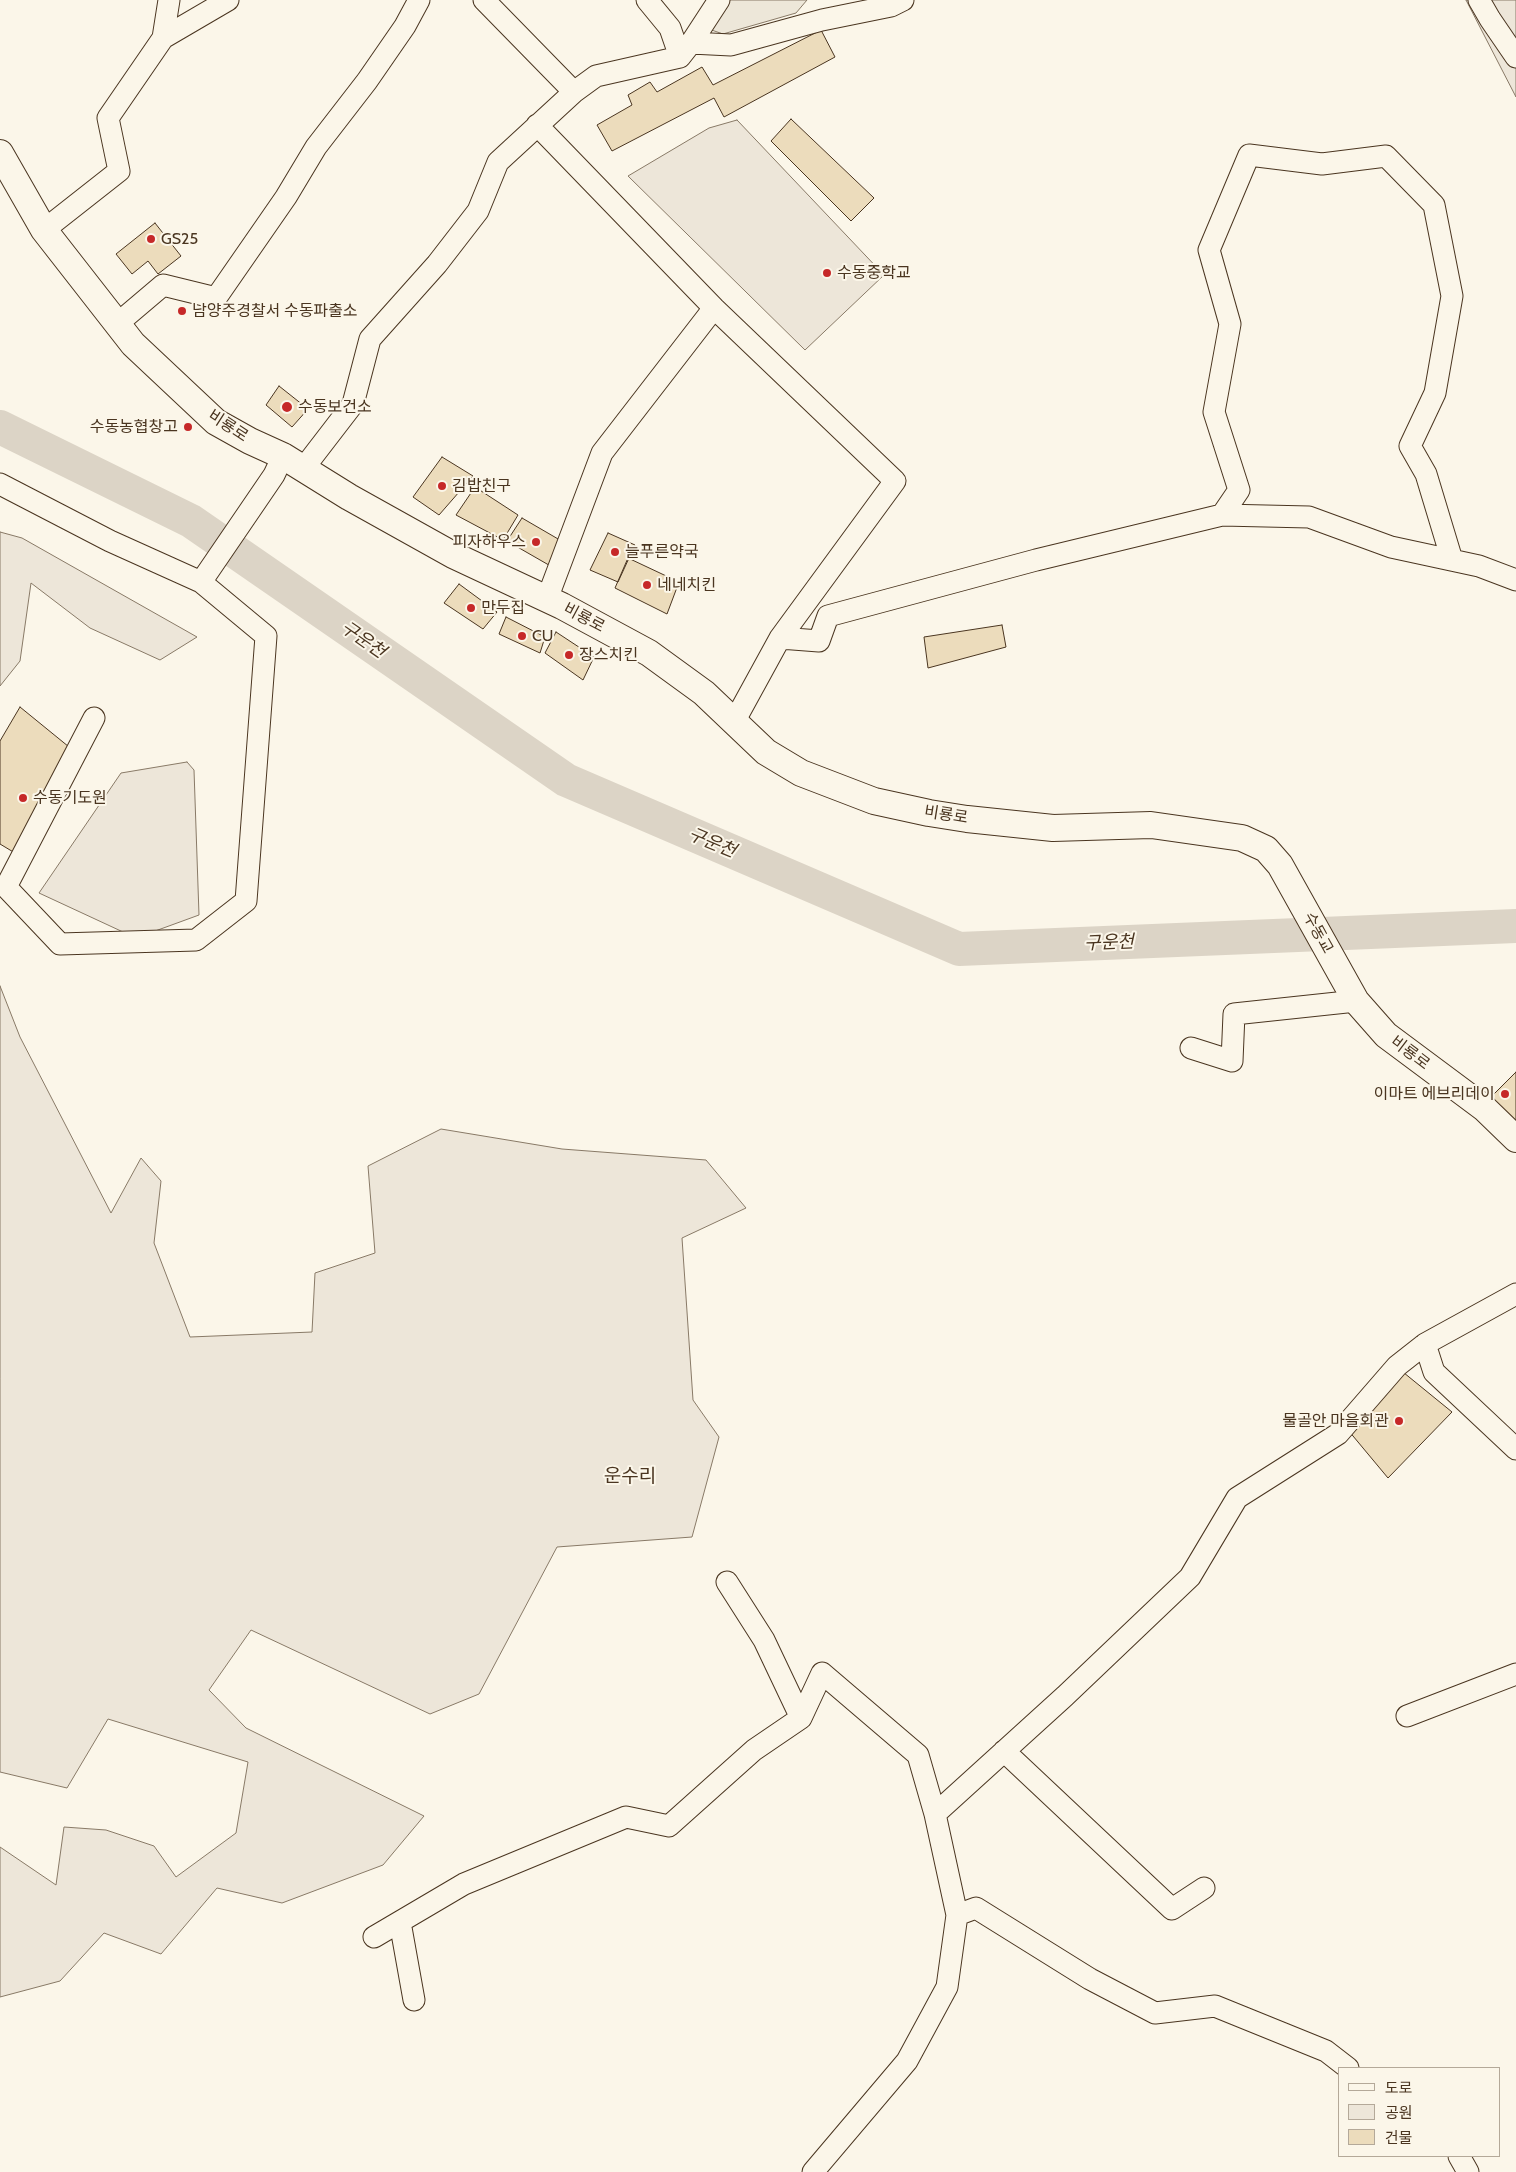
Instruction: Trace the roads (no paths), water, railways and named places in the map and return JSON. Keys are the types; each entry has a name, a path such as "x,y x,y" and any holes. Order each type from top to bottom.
{"main road":[{"name":"비룡로","path":"0,153 44,230 133,344 216,422 250,441 287,467 453,555 547,599 649,653 704,693 766,752 801,773 874,801 929,813 1053,828 1151,825 1242,838 1266,849 1280,865"},
{"name":"수동교","path":"1280,865 1356,1001"},
{"name":"비룡로","path":"1356,1001 1386,1035 1484,1108 1516,1139"}],"street":[{"path":"163,38 169,0"},
{"path":"44,230 119,171 108,118 163,38 228,0"},
{"path":"118,324 162,284 216,298 286,197 316,147 367,81 419,0"},
{"path":"484,0 574,92"},
{"path":"648,0 686,50"},
{"path":"686,50 719,0"},
{"path":"204,579 287,467 353,404 370,339 437,264 478,211 498,162 574,92 596,76 686,50 731,45 822,20 891,6 903,0"},
{"path":"1480,0 1490,19 1516,57"},
{"path":"537,125 714,308 895,481 780,638 734,722"},
{"path":"1222,516 1239,490 1214,412 1230,324 1209,250 1249,155 1322,164 1386,156 1434,205 1452,296 1436,393 1410,446 1426,474 1452,560"},
{"path":"547,599 602,453 714,308"},
{"path":"0,484 110,540 204,579 266,636 246,901 196,940 60,944 6,887 94,718"},
{"path":"780,638 819,640 828,616 1036,560 1222,516 1309,517 1392,548 1479,566 1516,580"},
{"path":"1191,1048 1232,1061 1234,1014 1356,1001"},
{"path":"935,1814 1190,1578 1237,1498 1338,1434 1397,1366 1425,1344 1516,1294"},
{"path":"1425,1344 1434,1372 1516,1449"},
{"path":"727,1582 764,1640 801,1718"},
{"path":"374,1938 464,1884 626,1817 668,1826 754,1750 801,1718 822,1673 918,1755 935,1814 957,1915 947,1987 907,2061 813,2172"},
{"path":"1407,1716 1516,1674"},
{"path":"1004,1751 1172,1909 1204,1888"},
{"path":"957,1915 976,1908 1090,1979 1155,2013 1215,2006 1326,2051 1347,2067"},
{"path":"400,1922 414,2000"},
{"path":"1460,2157 1468,2172"}],"waterway":[{"name":"구운천","path":"0,427 191,521 566,780 959,949 1516,926"}],"place":[{"name":"GS25","path":"151,239"},
{"name":"수동중학교","path":"827,273"},
{"name":"남양주경찰서 수동파출소","path":"182,311"},
{"name":"수동보건소","path":"287,407"},
{"name":"수동농협창고","path":"188,427"},
{"name":"김밥친구","path":"442,486"},
{"name":"피자하우스","path":"536,542"},
{"name":"늘푸른약국","path":"615,552"},
{"name":"네네치킨","path":"647,585"},
{"name":"만두집","path":"471,608"},
{"name":"CU","path":"522,636"},
{"name":"장스치킨","path":"569,655"},
{"name":"수동기도원","path":"23,798"},
{"name":"이마트 에브리데이","path":"1505,1094"},
{"name":"물골안 마을회관","path":"1399,1421"}],"district":[{"name":"운수리","path":"630,1476"}]}
